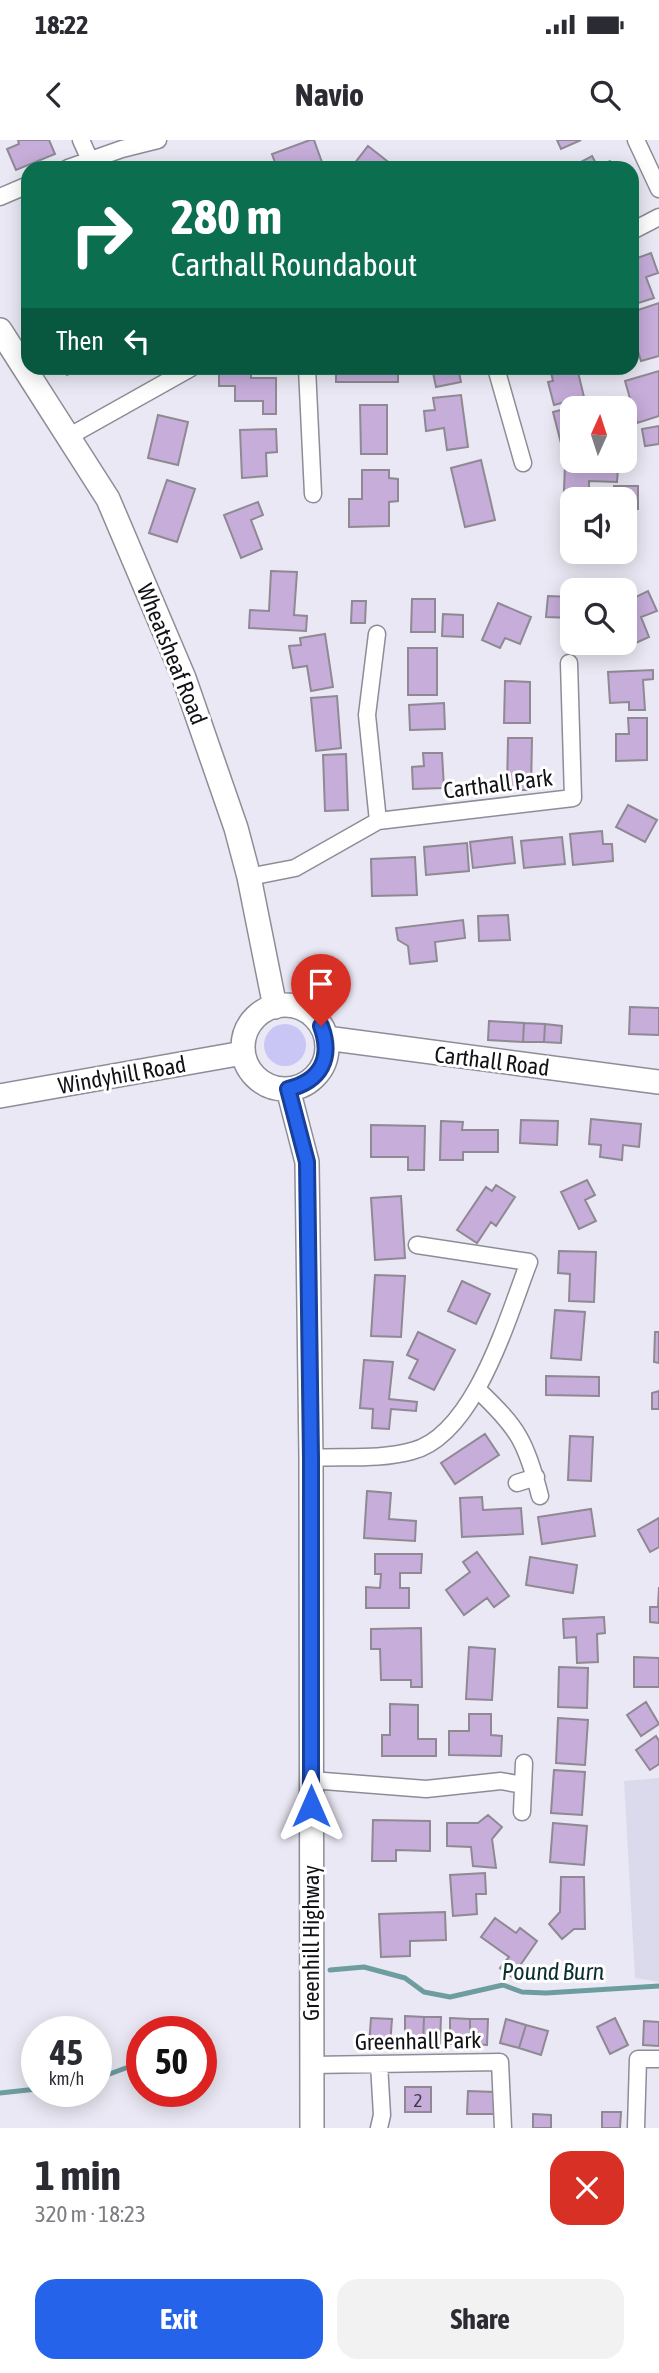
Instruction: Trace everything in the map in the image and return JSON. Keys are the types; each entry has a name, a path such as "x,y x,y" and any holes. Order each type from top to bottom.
{"main road":[{"name":"Wheatsheaf Road","path":"0,331 21,364"},
{"name":"Wheatsheaf Road","path":"28,375 108,499 184,678 236,828 249,877 275,1007"},
{"path":"275,1007 301,1009 321,1026 326,1038 326,1053 322,1066 314,1078 302,1086 288,1089 264,1084 254,1076 243,1054 247,1029 263,1011 275,1007"},
{"name":"Carthall Road","path":"326,1038 659,1082"},
{"name":"Windyhill Road","path":"0,1097 243,1054"},
{"name":"Greenhill Highway","path":"288,1089 307,1162 311,1458 313,2128"}],"street":[{"path":"81,140 90,160 158,140"},
{"path":"636,140 659,190"},
{"path":"0,197 21,188"},
{"path":"639,227 659,217"},
{"path":"68,437 179,375"},
{"path":"307,375 313,494"},
{"path":"498,375 523,463"},
{"path":"377,634 366,715 378,821"},
{"name":"Carthall Park","path":"249,877 295,868 378,821 573,798 569,663"},
{"path":"311,1458 390,1455 414,1451 434,1439 456,1419 477,1389 495,1351 529,1262 417,1245"},
{"path":"477,1389 516,1429 527,1449 541,1496"},
{"path":"517,1483 536,1477"},
{"path":"522,1812 524,1763"},
{"path":"311,1780 426,1789 501,1781 523,1784"},
{"path":"636,2128 638,2059 659,2059"},
{"name":"Greenhall Park","path":"312,2065 500,2062 503,2128"},
{"path":"379,2064 382,2115 379,2128"}],"shaded area":[{"path":"285,1024 300,1030 306,1045 300,1060 285,1066 270,1060 264,1045 270,1030"},
{"path":"659,1778 659,1982 635,1978 624,1781"}],"building":[{"path":"18,140 49,140 55,154 38,161 21,161 21,168 16,170 7,149 19,144"},
{"path":"314,140 322,161 274,161 272,154"},
{"path":"557,140 581,140 561,149"},
{"path":"368,146 387,161 356,161"},
{"path":"651,253 658,273 646,277 654,298 639,303 639,257"},
{"path":"659,303 659,356 641,361 639,355 639,310"},
{"path":"659,371 659,416 637,423 637,396 629,396 625,381"},
{"path":"219,375 276,378 276,414 263,414 263,401 235,401 235,386 219,386"},
{"path":"336,375 398,375 398,382 336,382"},
{"path":"433,375 460,375 461,382 436,387"},
{"path":"552,375 579,375 584,396 560,396 560,403 554,405 548,382 553,381"},
{"path":"461,395 468,447 447,450 444,428 426,431 424,411 435,410 433,398"},
{"path":"360,405 387,405 387,454 361,454"},
{"path":"560,410 560,439 553,412"},
{"path":"158,415 188,422 178,465 148,458"},
{"path":"659,426 659,444 645,446 642,429"},
{"path":"276,429 277,452 266,453 267,476 242,478 240,430"},
{"path":"481,460 495,520 465,527 451,468"},
{"path":"362,470 389,470 389,478 398,479 398,501 389,502 389,526 349,527 349,499 362,499"},
{"path":"565,473 618,473 617,482 589,481 589,487 564,487"},
{"path":"167,480 195,489 177,542 149,533"},
{"path":"638,486 638,509 637,487 614,487"},
{"path":"258,502 263,515 251,520 262,549 241,558 224,515"},
{"path":"271,571 297,572 294,615 307,616 306,631 249,628 250,610 269,611"},
{"path":"648,591 657,611 641,617 649,637 637,642 637,596"},
{"path":"548,596 560,596 560,618 546,617"},
{"path":"412,599 435,599 435,632 411,632"},
{"path":"352,601 366,601 365,623 351,623"},
{"path":"498,603 531,617 520,644 505,638 500,648 482,640"},
{"path":"443,614 463,615 463,637 442,636"},
{"path":"325,634 333,687 311,691 307,666 293,668 289,646 301,645 300,638"},
{"path":"408,648 437,648 437,695 408,695"},
{"path":"653,670 653,679 643,680 645,710 629,710 629,702 610,703 608,672"},
{"path":"505,681 530,682 530,723 504,723"},
{"path":"337,696 341,748 316,751 311,698"},
{"path":"444,703 445,729 410,730 409,705"},
{"path":"628,718 647,718 647,760 616,761 616,734 629,734"},
{"path":"508,738 532,738 531,790 507,790"},
{"path":"423,753 442,753 444,788 413,789 412,767 424,766"},
{"path":"346,754 348,810 325,811 323,755"},
{"path":"628,805 657,820 645,842 616,827"},
{"path":"602,831 603,844 612,844 613,861 573,865 570,834"},
{"path":"512,837 515,863 473,868 470,842"},
{"path":"562,837 565,864 524,868 521,841"},
{"path":"467,843 469,871 426,875 424,847"},
{"path":"415,857 417,895 372,896 371,859"},
{"path":"508,915 510,940 479,941 478,916"},
{"path":"463,920 465,938 435,942 437,961 410,964 408,946 398,940 396,928"},
{"path":"630,1007 659,1008 659,1035 629,1034"},
{"path":"489,1021 524,1023 523,1042 488,1040"},
{"path":"524,1023 545,1024 544,1042 523,1042"},
{"path":"545,1024 562,1026 561,1043 544,1042"},
{"path":"591,1119 641,1124 639,1147 623,1145 622,1160 600,1157 601,1145 589,1144"},
{"path":"521,1120 558,1121 557,1145 520,1143"},
{"path":"441,1121 463,1122 462,1130 498,1130 498,1152 463,1152 463,1160 440,1160"},
{"path":"371,1125 425,1126 424,1170 408,1170 408,1157 371,1157"},
{"path":"587,1180 595,1195 585,1200 596,1221 579,1229 561,1192"},
{"path":"496,1185 515,1197 496,1226 491,1222 477,1243 457,1230 486,1187 492,1191"},
{"path":"401,1196 405,1258 375,1260 371,1198"},
{"path":"559,1251 596,1252 594,1302 569,1301 570,1274 558,1273"},
{"path":"375,1275 405,1276 401,1337 371,1336"},
{"path":"462,1281 490,1294 476,1324 448,1311"},
{"path":"555,1310 585,1312 581,1360 551,1358"},
{"path":"418,1332 455,1350 434,1390 409,1378 418,1360 407,1355"},
{"path":"655,1332 659,1332 659,1363 654,1362"},
{"path":"364,1360 393,1362 389,1399 417,1402 416,1411 391,1409 389,1429 372,1428 373,1409 360,1408"},
{"path":"546,1376 599,1377 599,1396 546,1395"},
{"path":"659,1391 659,1409 652,1409 652,1393"},
{"path":"485,1434 499,1455 455,1484 441,1463"},
{"path":"570,1436 593,1437 591,1481 568,1480"},
{"path":"367,1491 391,1493 389,1519 416,1521 415,1541 364,1538"},
{"path":"482,1497 483,1510 521,1508 523,1534 462,1537 460,1498"},
{"path":"591,1509 595,1536 542,1544 538,1517"},
{"path":"659,1518 659,1547 650,1552 638,1530"},
{"path":"477,1552 509,1596 494,1607 487,1598 464,1615 446,1590 470,1572 463,1562"},
{"path":"375,1554 422,1554 421,1573 400,1573 400,1588 409,1588 409,1608 366,1608 366,1587 380,1588 381,1574 375,1574"},
{"path":"530,1557 577,1565 573,1593 526,1585"},
{"path":"659,1587 659,1623 650,1622 650,1607 658,1607"},
{"path":"604,1617 605,1633 597,1634 598,1662 577,1663 576,1637 564,1638 563,1619"},
{"path":"421,1628 422,1687 411,1687 411,1680 381,1680 380,1649 371,1649 371,1629"},
{"path":"469,1647 495,1649 492,1700 466,1699"},
{"path":"634,1657 659,1658 659,1687 634,1687"},
{"path":"559,1667 588,1668 587,1708 558,1707"},
{"path":"646,1702 659,1724 641,1736 627,1715"},
{"path":"390,1704 418,1705 418,1739 436,1739 436,1756 382,1756 382,1735 390,1735"},
{"path":"469,1714 491,1714 491,1735 502,1736 501,1756 449,1755 449,1731 469,1731"},
{"path":"558,1718 588,1720 585,1765 556,1763"},
{"path":"656,1736 659,1741 659,1764 650,1770 636,1750"},
{"path":"554,1770 585,1772 582,1815 551,1813"},
{"path":"488,1815 502,1827 492,1839 496,1868 473,1866 471,1847 447,1846 447,1823 478,1823"},
{"path":"373,1820 430,1821 430,1851 396,1850 396,1861 372,1861"},
{"path":"553,1823 587,1826 584,1865 550,1862"},
{"path":"485,1873 486,1894 476,1894 477,1914 453,1916 450,1875"},
{"path":"561,1877 584,1877 585,1929 574,1929 562,1939 549,1924 560,1912"},
{"path":"445,1912 446,1940 410,1941 410,1956 381,1957 379,1914"},
{"path":"495,1918 516,1933 520,1928 537,1941 512,1977 500,1968 509,1957 481,1937"},
{"path":"405,2016 424,2017 423,2044 405,2044"},
{"path":"424,2017 441,2017 440,2045 423,2044"},
{"path":"371,2018 392,2019 390,2046 369,2045"},
{"path":"450,2018 470,2019 470,2044 450,2044"},
{"path":"615,2018 628,2045 610,2054 597,2027"},
{"path":"470,2019 488,2019 487,2045 470,2044"},
{"path":"506,2019 526,2025 519,2048 500,2043"},
{"path":"644,2021 659,2022 659,2046 643,2045"},
{"path":"526,2025 548,2031 541,2055 519,2048"},
{"path":"405,2087 431,2087 431,2112 405,2112"},
{"path":"468,2091 495,2092 494,2114 467,2114"},
{"path":"602,2112 621,2112 620,2128 602,2128"},
{"path":"533,2114 551,2115 551,2128 533,2128"}],"waterway":[{"name":"Pound Burn","path":"330,1970 364,1967 405,1978 424,1992 450,1997 503,1985 522,1992 546,1993 659,1986"},
{"name":"Pound Burn","path":"112,2073 126,2068"},
{"name":"Pound Burn","path":"0,2093 21,2091"}],"route":[{"path":"311,1806 311,1458 307,1322 307,1162 288,1089 302,1086 314,1078 322,1066 326,1053 326,1038 321,1026"}]}
